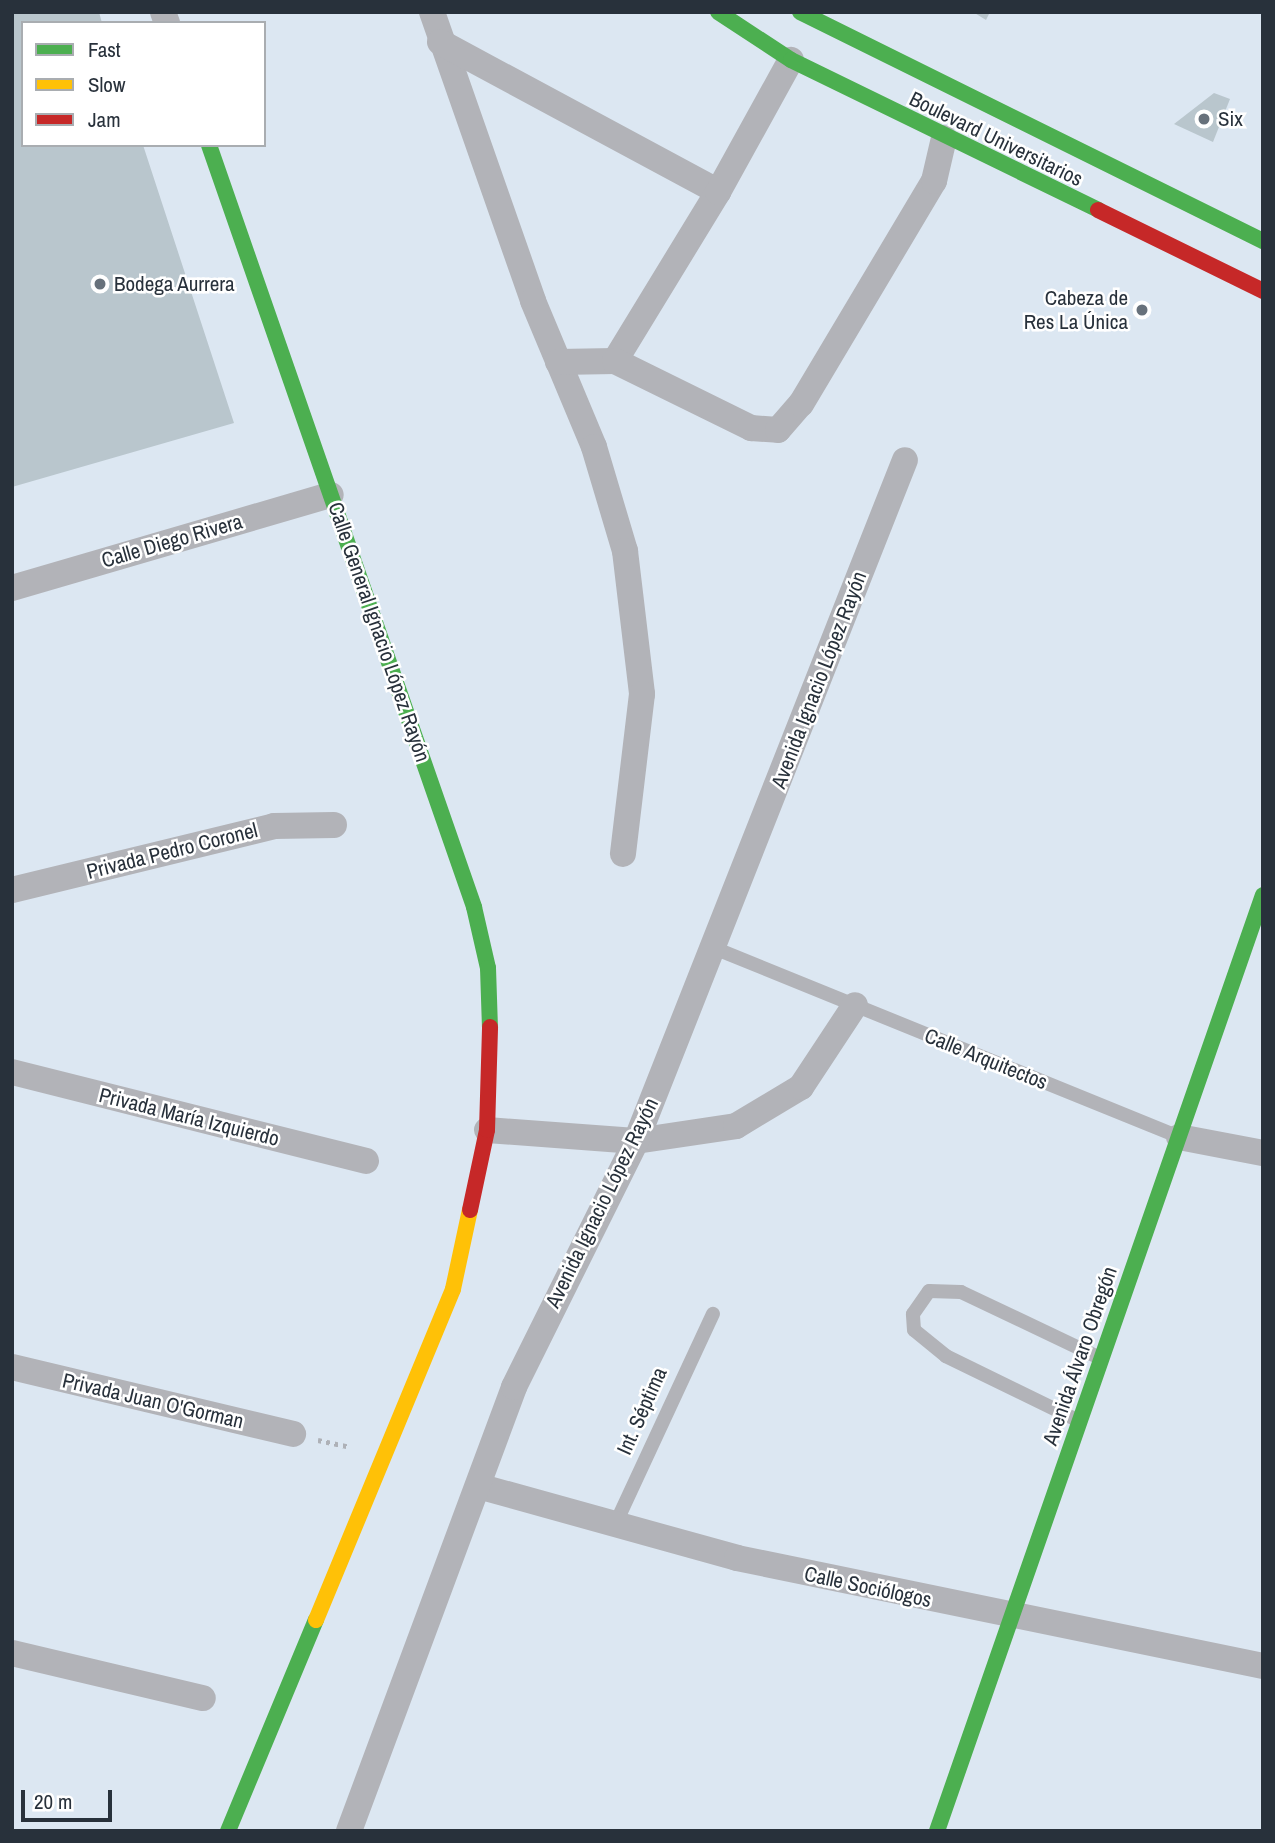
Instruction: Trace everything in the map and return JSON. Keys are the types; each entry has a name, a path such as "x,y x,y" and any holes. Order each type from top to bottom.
{"main road":[{"name":"Boulevard Universitarios","path":"719,12 791,60 944,138 1263,291"},
{"name":"Boulevard Universitarios","path":"800,12 1263,241"},
{"name":"Calle General Ignacio López Rayón","path":"210,147 474,907 488,968 487,1130"},
{"name":"Avenida Álvaro Obregón","path":"937,1831 1263,895"},
{"path":"228,1831 453,1289 487,1130"}],"street":[{"path":"432,12 440,42 614,512 641,652 640,747 623,854"},
{"path":"440,42 718,192"},
{"path":"615,361 718,192 791,60"},
{"path":"558,362 615,361 751,428 778,430 801,404 934,181 944,138"},
{"name":"Avenida Ignacio López Rayón","path":"349,1831 514,1387 636,1141 905,460"},
{"name":"Calle Diego Rivera","path":"12,587 331,495"},
{"name":"Privada Pedro Coronel","path":"12,890 274,826 334,825"},
{"path":"487,1130 636,1141 706,1135 764,1115 801,1087 855,1005"},
{"name":"Privada María Izquierdo","path":"12,1072 366,1161"},
{"name":"Calle Arquitectos","path":"1179,1136 1263,1153"},
{"name":"Privada Juan O'Gorman","path":"12,1367 293,1434"},
{"name":"Calle Sociólogos","path":"478,1486 614,1527 1011,1617 1263,1666"},
{"path":"12,1653 203,1698"}],"lane":[{"name":"Calle Arquitectos","path":"714,948 1179,1136"},
{"path":"1079,1421 937,1349 914,1330 916,1305 934,1289 961,1292 1101,1358"},
{"name":"Int. Séptima","path":"614,1527 713,1314"}],"path":[{"path":"293,1434 386,1455"}],"building":[{"name":"Bodega Aurrera","path":"12,12 99,12 101,21 21,21 21,147 144,147 234,423 12,487"},
{"path":"973,12 990,12 986,20"},
{"path":"1214,93 1230,99 1213,142 1174,124"}],"traffic: fast":[{"path":"718,12 791,60 1098,210"},
{"path":"800,12 1263,241"},
{"path":"210,147 474,907 488,968 490,1027"},
{"path":"937,1831 1263,895"},
{"path":"228,1831 316,1620"}],"traffic: slow":[{"path":"316,1620 453,1289 470,1210"}],"traffic: jam":[{"path":"1098,210 1263,291"},
{"path":"470,1210 487,1130 490,1027"}],"place":[{"name":"Six","path":"1204,119"},
{"name":"Bodega Aurrera","path":"100,284"},
{"name":"Cabeza de Res La Única","path":"1142,310"}]}
